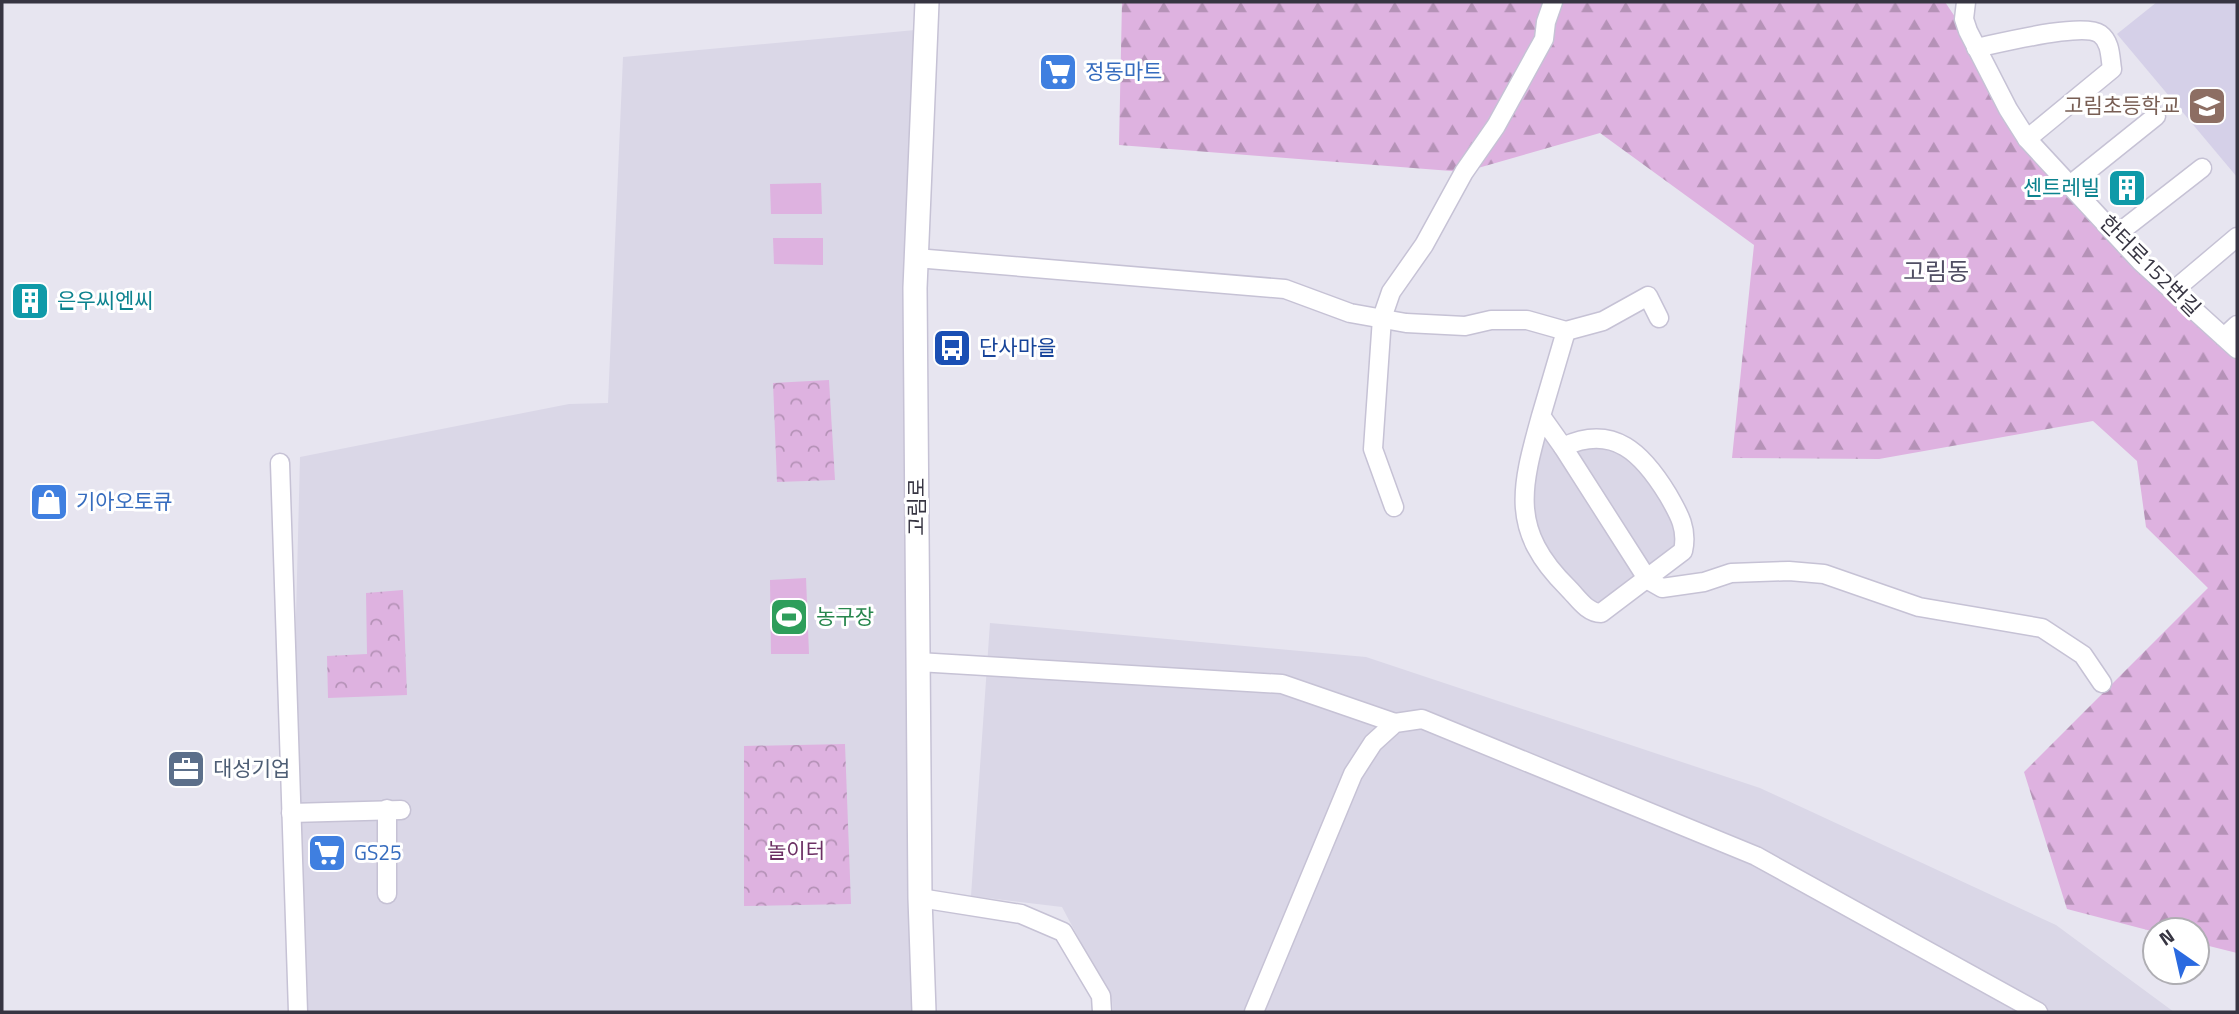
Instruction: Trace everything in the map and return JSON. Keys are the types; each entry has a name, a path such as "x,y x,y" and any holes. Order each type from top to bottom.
{"street":[{"name":"고림로","path":"924,1012 920,898 916,258 927,2"},
{"path":"1394,507 1373,449 1382,318 1391,292 1424,245 1464,173 1496,126 1544,39 1553,2"},
{"name":"한터로152번길","path":"1966,2 1964,19 1976,48 2027,139 2140,261 2173,291 2233,337"},
{"path":"1976,48 2058,32 2091,30 2102,35 2109,46 2112,69 2027,139"},
{"path":"2070,185 2156,116"},
{"path":"2116,235 2202,168"},
{"path":"2173,291 2237,237"},
{"path":"916,258 1285,289 1350,313 1406,323 1465,326 1491,320 1527,320 1566,331 1603,321 1648,296 1659,318"},
{"path":"1563,447 1586,438 1608,439 1629,447 1652,469 1682,519 1686,538 1683,551 1601,613 1588,609 1557,578 1536,550 1527,518 1526,473 1566,331"},
{"path":"1542,416 1648,580 1662,588 1704,582 1731,573 1789,571 1824,574 1919,607 2042,628 2083,654 2102,683"},
{"path":"280,463 298,1012"},
{"path":"918,662 1282,684 1395,723 1422,719 1756,856 2038,1012"},
{"path":"1254,1012 1353,774 1373,743 1395,723"},
{"path":"291,813 394,810 387,894"},
{"path":"920,898 1021,914 1063,932 1101,996 1102,1012"}],"shaded area":[{"name":"고림초등학교","path":"2157,2 2237,2 2237,177 2117,34"},
{"path":"926,29 926,1012 298,1012 291,813 300,457 569,404 608,403 623,57"},
{"path":"1541,416 1563,447 1629,448 1686,538 1638,587 1588,609 1527,518"},
{"path":"990,623 1366,657 1760,788 2056,925 2174,1012 1113,1012 1112,1001 1062,907 971,896"}],"green space":[{"path":"1122,2 1945,2 1976,48 2027,139 2237,349 2237,953 2211,946 2211,916 2141,916 2141,928 2067,909 2024,772 2208,588 2146,527 2137,461 2093,421 1879,459 1732,458 1754,245 1600,133 1464,172 1119,145"},
{"path":"821,183 822,214 771,214 770,184"},
{"path":"773,238 823,238 823,265 774,264"},
{"path":"829,380 835,480 777,482 773,383"},
{"name":"농구장","path":"806,578 809,654 771,654 770,580"},
{"path":"403,590 407,695 328,698 327,656 367,654 366,593"},
{"name":"놀이터","path":"845,744 851,904 744,906 744,746"}],"place":[{"name":"정동마트","path":"1058,72"},
{"name":"고림초등학교","path":"2207,106"},
{"name":"센트레빌","path":"2127,188"},
{"name":"은우씨엔씨","path":"30,301"},
{"name":"단사마을","path":"952,348"},
{"name":"기아오토큐","path":"49,502"},
{"name":"농구장","path":"789,617"},
{"name":"대성기업","path":"186,769"},
{"name":"GS25","path":"327,853"}],"district":[{"name":"고림동","path":"1936,272"}]}
